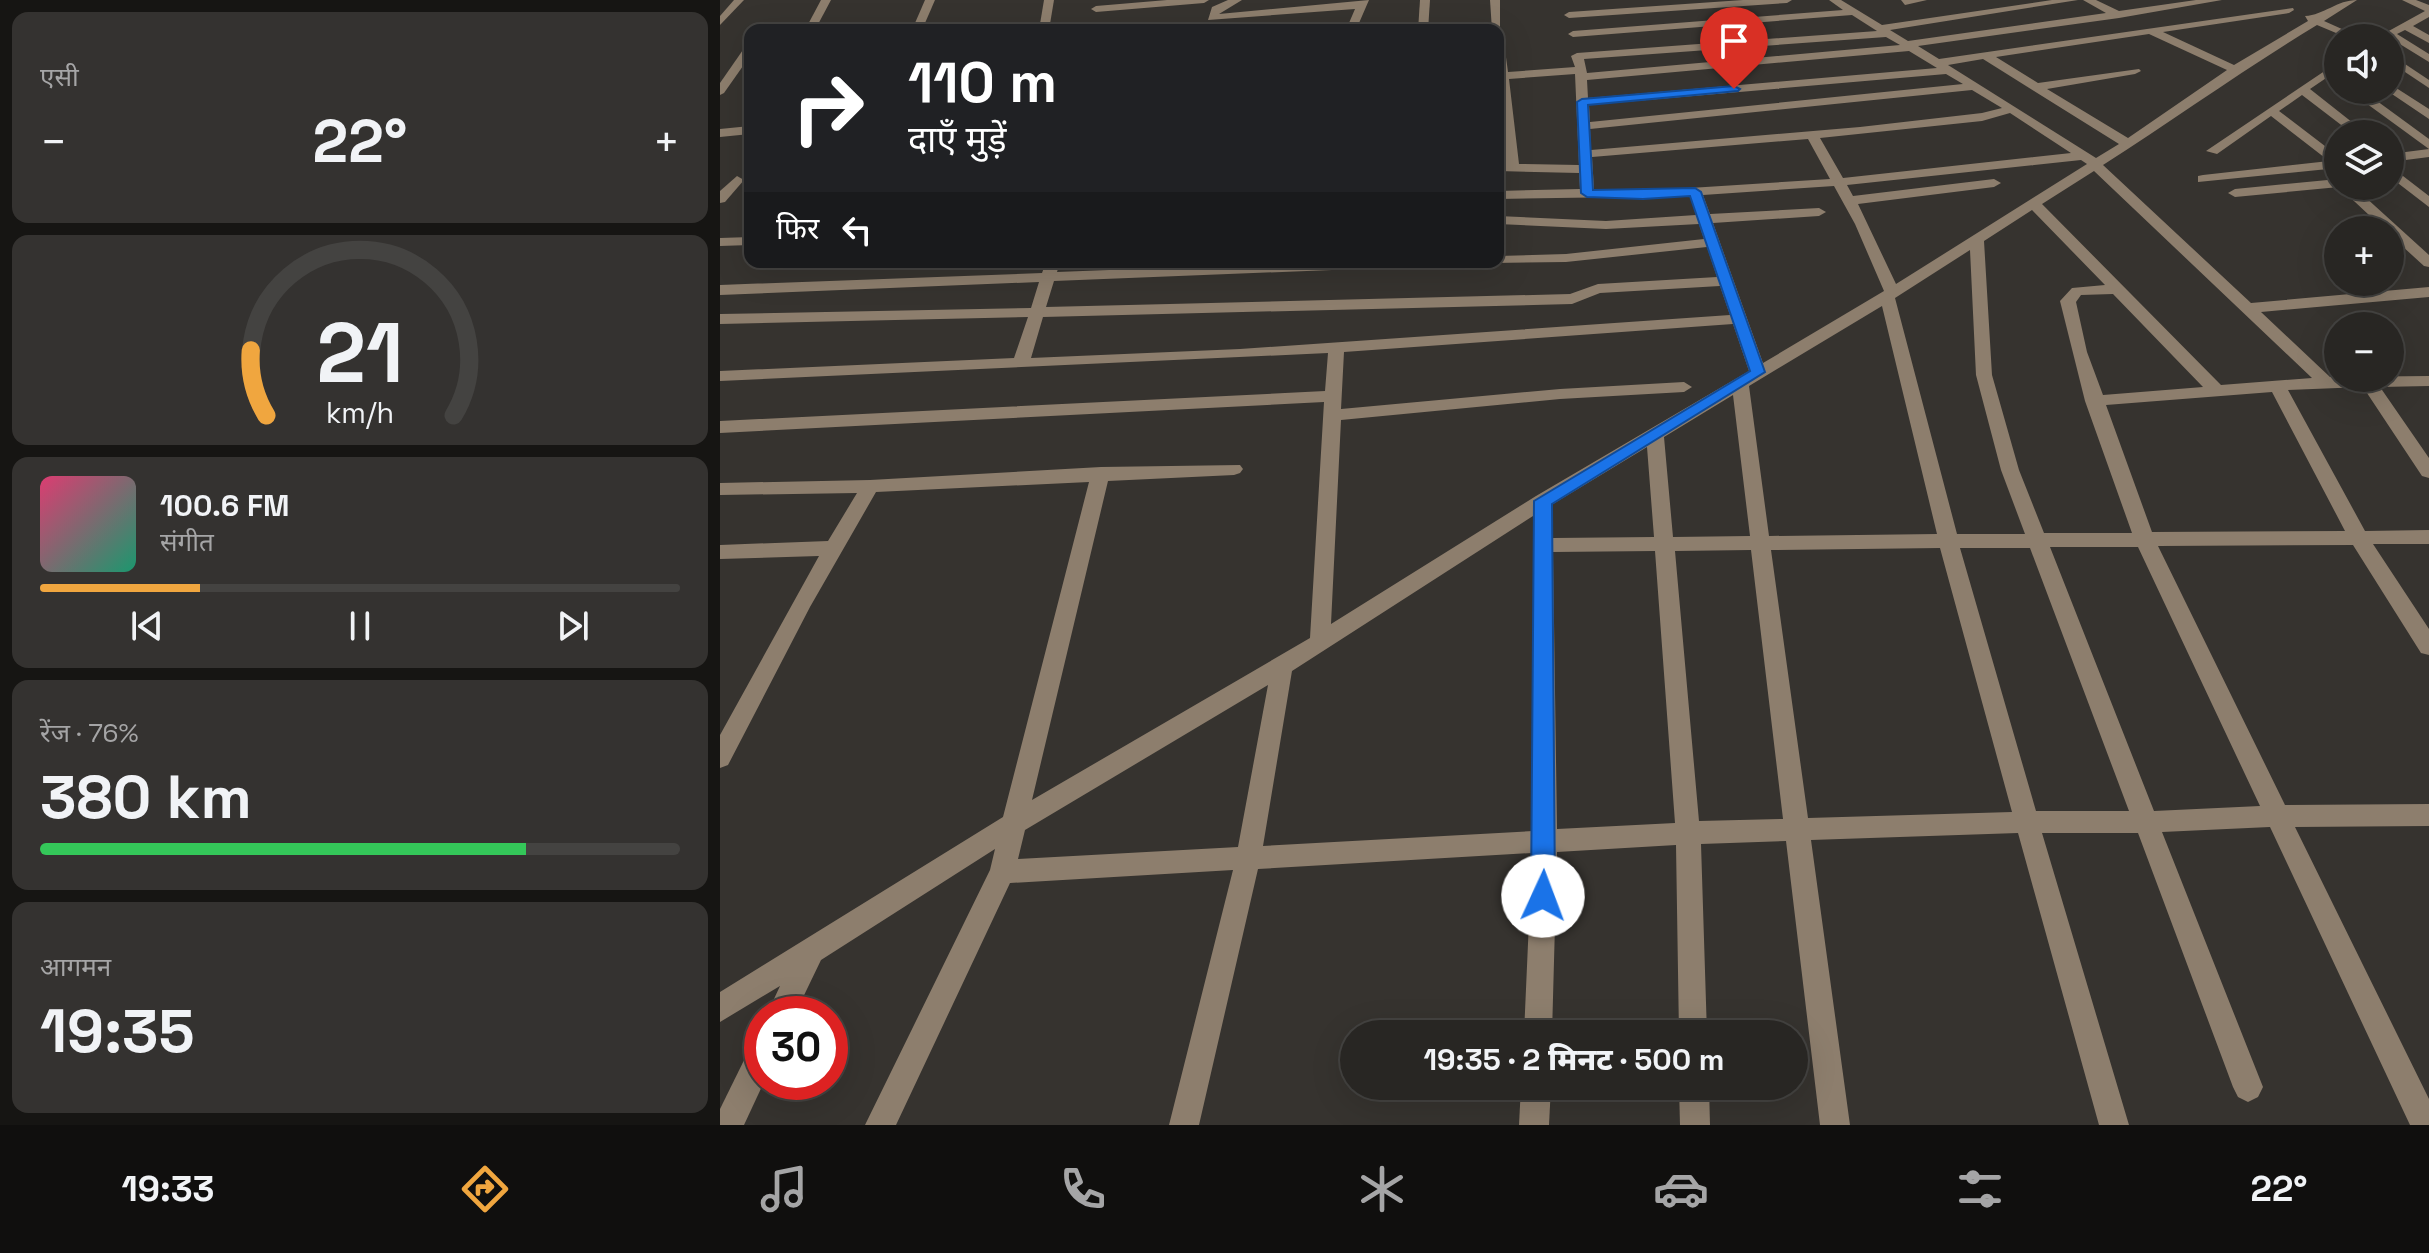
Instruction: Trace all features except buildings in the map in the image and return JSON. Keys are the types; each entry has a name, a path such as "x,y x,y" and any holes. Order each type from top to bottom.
{"street":[{"path":"720,22 739,0"},
{"path":"813,24 826,0"},
{"path":"920,24 930,0"},
{"path":"1045,24 1049,0"},
{"path":"1096,9 1204,0"},
{"path":"1212,24 1216,9 1237,0"},
{"path":"1423,24 1425,0"},
{"path":"1495,0 1497,24"},
{"path":"1587,193 1580,68 1566,4 1628,0"},
{"path":"1569,15 1787,0"},
{"path":"1834,0 2089,160 2324,380"},
{"path":"1905,2 1922,0"},
{"path":"1504,76 1886,30 2073,0"},
{"path":"2088,0 2235,69"},
{"path":"1580,68 1911,46 2217,0"},
{"path":"2265,0 2324,24"},
{"path":"720,1008 1015,823 1282,666 1543,501 1889,294 2033,203 2089,160 2128,144 2235,69 2351,0"},
{"path":"2407,0 2429,11"},
{"path":"1212,18 1364,3"},
{"path":"1354,24 1364,3"},
{"path":"1937,63 2289,10"},
{"path":"2429,11 2404,25 2429,40"},
{"path":"1573,34 1854,12"},
{"path":"2404,46 2429,59"},
{"path":"720,91 726,73 744,54"},
{"path":"1984,55 2128,144"},
{"path":"2404,67 2429,85"},
{"path":"1582,102 1949,70"},
{"path":"2036,87 2135,71"},
{"path":"2212,151 2324,77"},
{"path":"1584,126 1974,86"},
{"path":"2302,89 2343,120"},
{"path":"2404,98 2429,115"},
{"path":"1504,99 1513,167"},
{"path":"2373,104 2429,145"},
{"path":"1504,167 1585,162 1939,123 2012,109"},
{"path":"2271,110 2324,152"},
{"path":"720,133 744,131"},
{"path":"1812,135 1849,201 1889,294 1948,542 2114,1125"},
{"path":"2404,157 2429,153"},
{"path":"1504,195 1695,192 2089,160"},
{"path":"2203,179 2322,165"},
{"path":"2404,175 2429,203"},
{"path":"720,199 737,180"},
{"path":"1849,201 1994,183"},
{"path":"2235,193 2324,183"},
{"path":"1695,192 1739,319 1749,378 1761,541 1795,829 1835,1125"},
{"path":"2360,200 2429,263"},
{"path":"2033,203 2217,391"},
{"path":"1504,220 1606,225 1819,212"},
{"path":"1977,239 1984,375 2010,470 2248,1087"},
{"path":"720,242 744,241"},
{"path":"1504,260 1566,258 1712,242"},
{"path":"1021,363 1051,268"},
{"path":"720,290 1296,268"},
{"path":"720,319 1036,315 1291,304 1572,299 1598,289 1725,281"},
{"path":"2117,289 2077,291 2068,301 2094,401 2145,541 2426,1125"},
{"path":"2249,308 2429,292"},
{"path":"720,376 1336,347 1739,319"},
{"path":"1320,641 1336,347"},
{"path":"2404,381 2429,381"},
{"path":"2094,401 2324,382"},
{"path":"2277,386 2359,538 2429,647"},
{"path":"720,427 1335,405 1684,387"},
{"path":"2375,392 2429,472"},
{"path":"1655,433 1688,833 1693,1020"},
{"path":"720,489 870,486 1234,469"},
{"path":"880,1125 1002,872 1101,473"},
{"path":"720,758 870,486"},
{"path":"1539,1020 1545,841 1543,501"},
{"path":"1545,545 2429,537"},
{"path":"720,552 834,548"},
{"path":"1184,1125 1248,859 1282,666"},
{"path":"1002,872 1795,829 2148,822 2278,816 2425,822"},
{"path":"790,996 813,947"},
{"path":"728,1125 744,1092"},
{"path":"1534,1125 1535,1100"},
{"path":"1694,1100 1695,1125"}],"route":[{"path":"1543,896 1543,501 1758,372 1695,192 1643,195 1587,193 1582,102 1734,89"}]}
